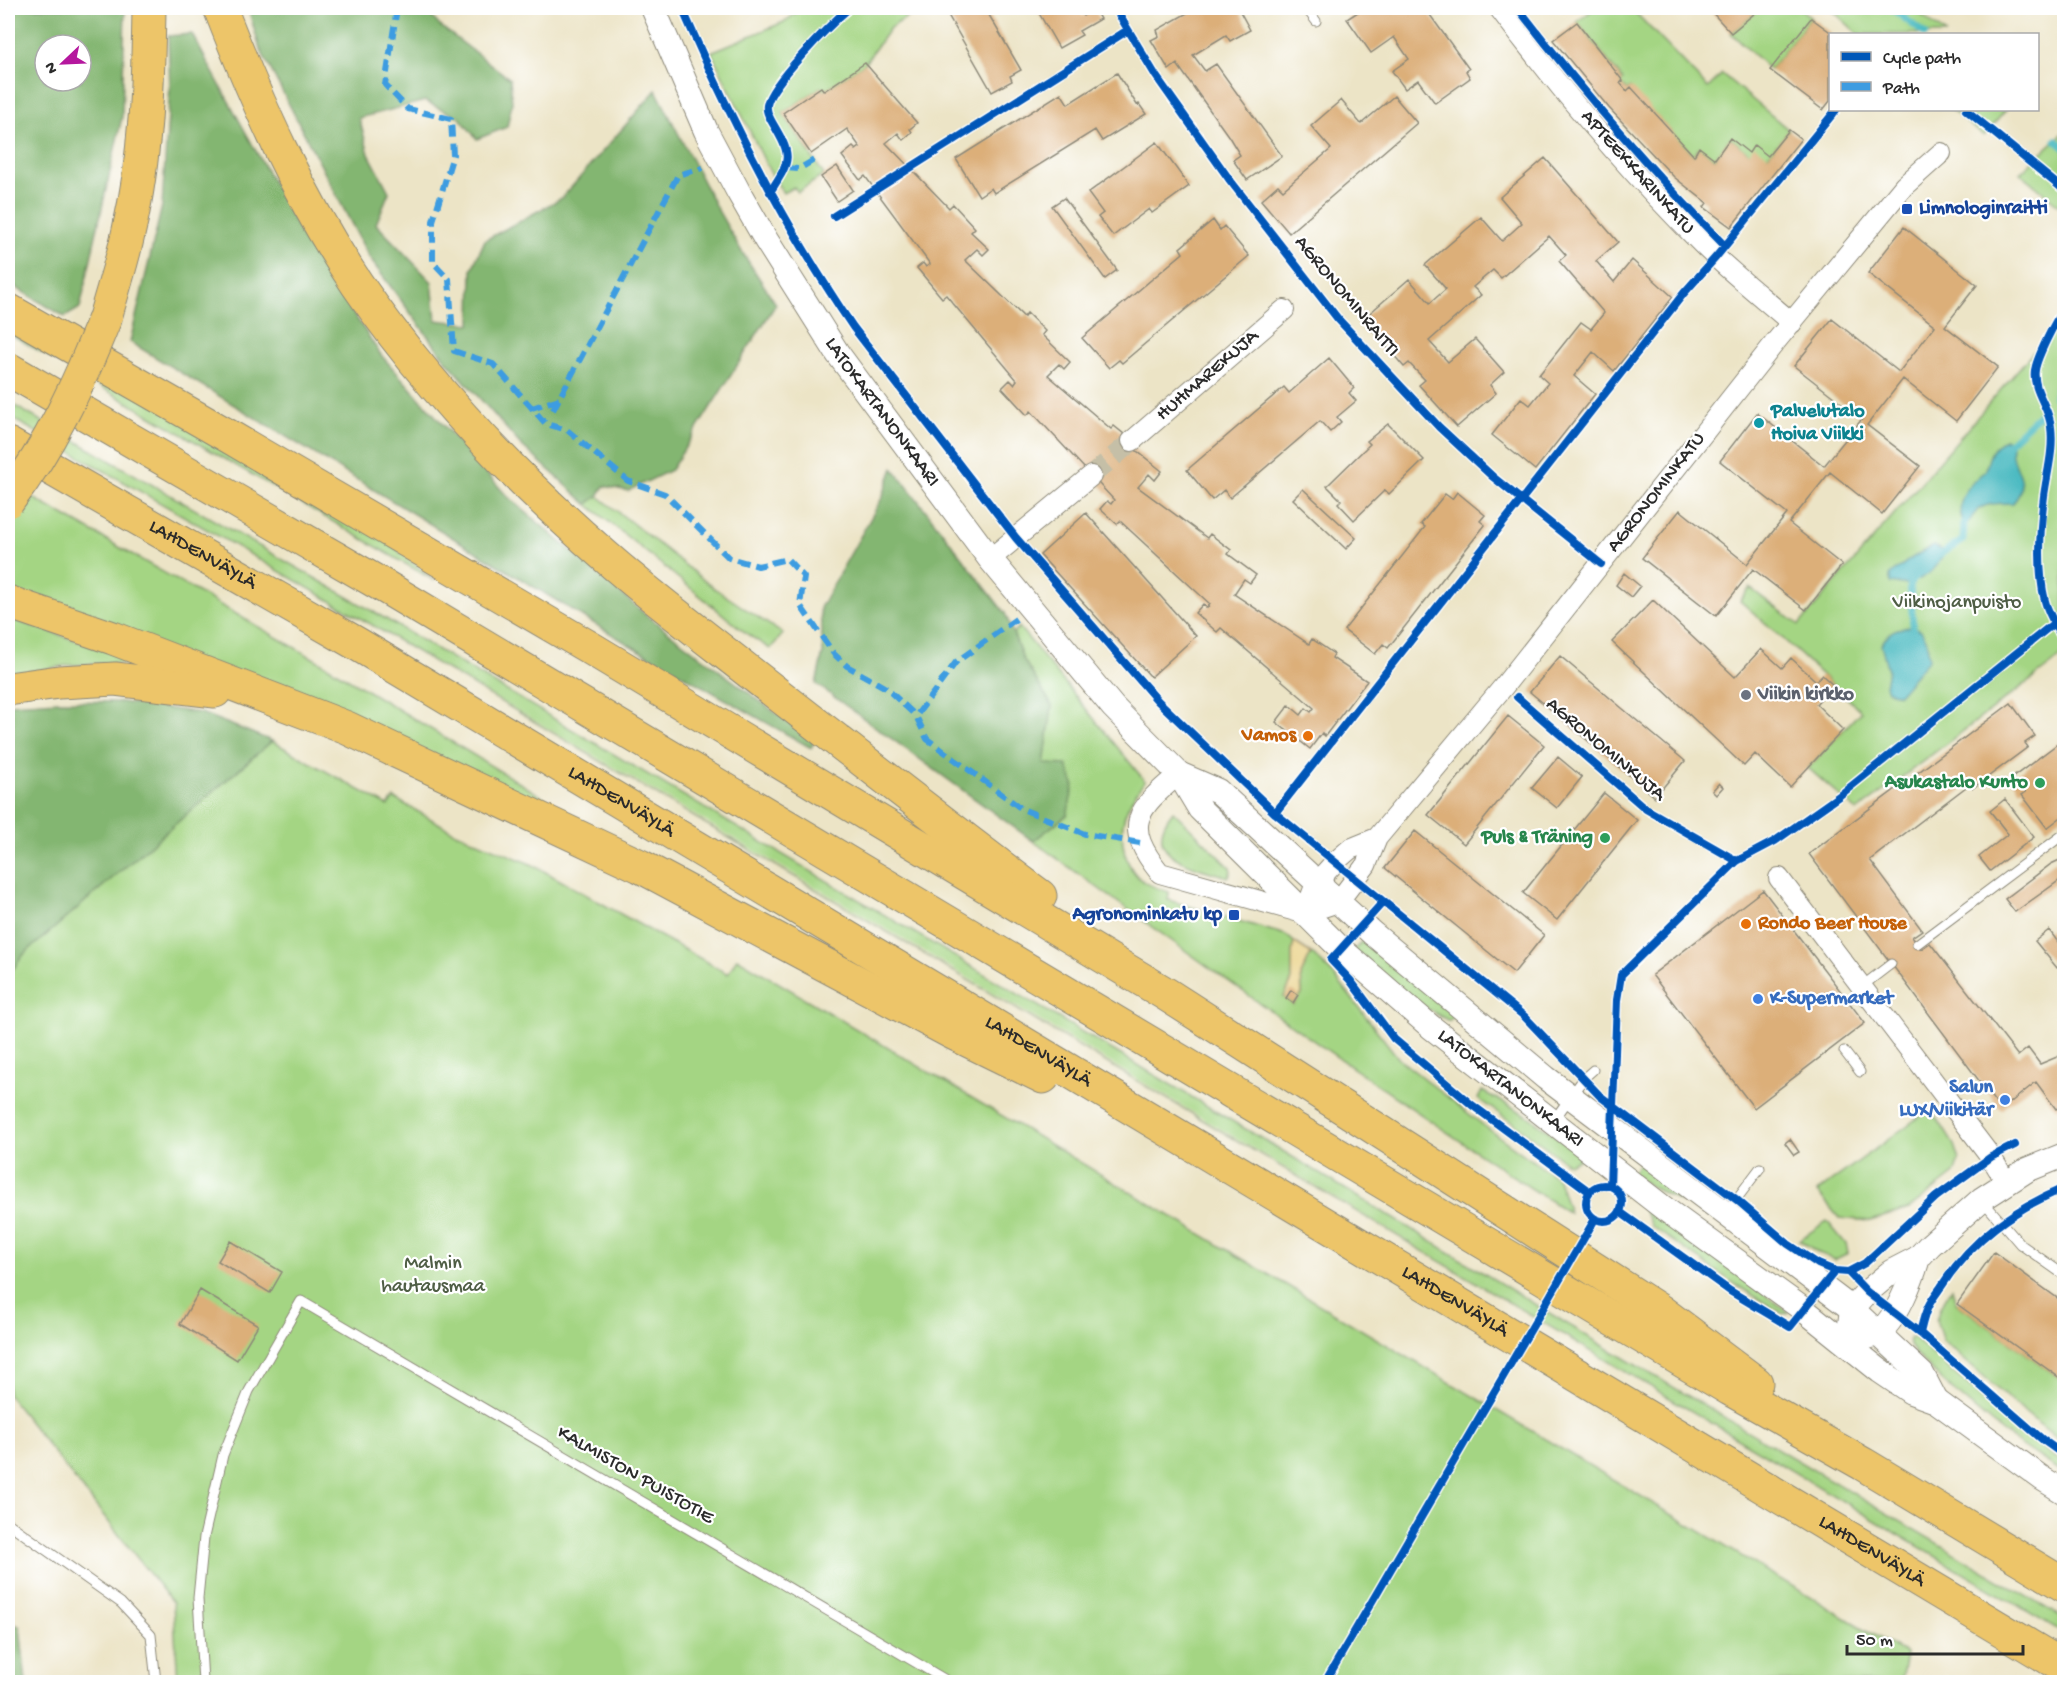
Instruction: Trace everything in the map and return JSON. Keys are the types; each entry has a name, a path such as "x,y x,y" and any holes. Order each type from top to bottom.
{"highway":[{"path":"8,501 48,441 79,382 105,318 129,230 143,149 149,8"},
{"path":"220,8 277,143 322,226 357,283 404,346 465,421 543,500 607,559 679,618 1166,994"},
{"path":"8,310 582,643 1166,994 1660,1311 1863,1464"},
{"path":"8,369 397,594 1709,1377 1863,1464 2064,1585"},
{"name":"LAHDENVÄYLÄ","path":"8,444 359,645 2064,1667"},
{"path":"8,602 113,638 346,728 640,866 951,1032 1254,1181"},
{"path":"8,689 59,682 115,679 208,689 346,728"}],"street":[{"name":"LATOKARTANONKAARI","path":"653,8 706,131 766,240 838,354 990,559 1113,707 1179,774 1200,809 1341,949 1392,995 1552,1122 1911,1392 1936,1401 2064,1492"},
{"name":"APTEEKKARINKATU","path":"1499,8 1569,98 1655,196 1704,246 1792,323"},
{"name":"AGRONOMINKATU","path":"1338,902 1366,866 1377,838 1515,673 1792,323 1904,186 1941,153"},
{"name":"HUHMAREKUJA","path":"1132,441 1284,310"},
{"path":"990,559 1091,476"},
{"name":"LATOKARTANONKAARI","path":"1179,774 1218,791 1372,933 1570,1097 1852,1309 1922,1374 1936,1401"},
{"path":"1179,774 1147,805 1141,814 1137,828 1146,856 1160,873 1305,913 1338,902"},
{"name":"AGRONOMINKATU","path":"1305,913 1316,882 1350,849 1377,838"},
{"path":"1779,878 1991,1157 2006,1182"},
{"path":"1918,1258 1909,1286 1894,1313 1878,1333 1848,1345 1852,1309 1867,1292 1891,1272 1918,1258 1938,1237 1982,1199 2006,1182 2027,1170 2064,1155"}],"lane":[{"path":"1306,8 1316,21"},
{"path":"1917,945 2064,834"},
{"path":"1861,987 1892,964"},
{"path":"1844,1052 1860,1072"},
{"path":"1552,1122 1584,1078 1593,1070"},
{"path":"1725,1215 1760,1168"},
{"path":"1982,1199 2020,1244 2064,1275"},
{"name":"KALMISTON PUISTOTIE","path":"203,1683 198,1598 204,1537 223,1455 249,1391 301,1301 949,1683"},
{"path":"8,1523 121,1602 151,1635 156,1683"}],"green space":[{"path":"8,8 125,8 122,117 80,308 65,317 8,283"},
{"path":"248,8 424,8 439,25 510,79 512,103 507,127 477,139 460,118 425,101 359,118 369,154 389,192 376,224 432,282 436,320 471,324 472,269 485,240 562,198 656,90 715,205 776,304 671,470 628,491 604,486 598,496 587,504 520,444 445,359 370,259 260,49"},
{"path":"803,8 921,8 890,28 865,63 824,91 821,87 783,113 824,175 798,192 794,187 783,193 770,172 711,52 784,22"},
{"path":"1595,8 1631,8 1708,88 1722,74 1789,130 1768,156 1749,153 1730,138 1715,159 1699,147 1694,156 1630,88 1627,91 1620,83 1623,80 1577,22"},
{"path":"1761,8 1800,8 1811,18 1770,70 1731,33"},
{"path":"1830,8 1912,8 1945,33 1857,33"},
{"path":"192,34 304,239 381,355 507,496 646,615 814,742 811,748 628,644 130,342 162,206 170,86 168,36"},
{"path":"1952,111 2005,111 1984,136"},
{"path":"2064,132 2064,210 2020,173"},
{"name":"Viikinojanpuisto","path":"2064,316 2064,655 1857,811 1808,768 1861,711 1740,601 1750,588 1799,625"},
{"path":"8,321 367,525 435,581 8,333"},
{"path":"8,402 374,612 2064,1618 2064,1633 584,750 281,572 8,416"},
{"path":"893,468 1005,613 1023,659 1052,706 1044,764 1067,765 1074,785 1067,815 1033,841 816,684 823,653 820,608 882,498"},
{"path":"28,495 327,666 587,824 8,591 8,522"},
{"path":"598,496 714,588 783,634 770,649 747,634 587,504"},
{"path":"8,618 142,662 70,665 8,675"},
{"path":"1019,627 1145,781 1128,807 1122,833 1125,854 1137,876 1169,892 1168,900 1286,935 1294,942 1292,980 1284,997 1302,994 1301,975 1311,953 1332,973 1399,1059 1487,1128 1558,1179 1569,1213 1298,1030 1033,841 1067,815 1044,764 1052,706 1023,659 1013,633"},
{"path":"59,701 122,702 201,713 272,741 24,954 8,976 8,704"},
{"name":"Malmin hautausmaa","path":"272,741 388,806 394,798 454,832 533,865 728,974 737,958 1906,1654 1901,1682 178,1682 173,1603 8,1395 8,976 24,954"},
{"path":"1173,811 1230,867 1231,872 1228,877 1187,864 1166,849 1162,839 1164,826"},
{"path":"1366,937 1454,1015 1449,1021 1413,1001 1354,950"},
{"path":"1482,1091 1525,1114 1584,1157 1568,1164 1478,1099"},
{"path":"1931,1108 1954,1145 1959,1160 1954,1174 1909,1209 1870,1221 1839,1218 1817,1192"},
{"path":"1641,1161 1686,1194 1680,1201 1631,1174"},
{"path":"1640,1200 1788,1312 1783,1314 1738,1286 1651,1226"},
{"path":"1827,1221 1846,1244 1848,1253 1834,1260 1799,1240"},
{"path":"1952,1288 1957,1304 2064,1381 2064,1444 1943,1341 1936,1321 1940,1307"},
{"path":"1915,1339 2026,1435 2064,1463 2064,1473 2018,1443 1975,1410 1924,1363 1913,1350 1908,1340"},
{"path":"8,1620 20,1627 26,1682 8,1682"}],"sand":[{"path":"1294,942 1311,953 1301,975 1302,994 1293,1005 1284,997 1292,980"}],"water":[{"path":"2005,439 2012,446 2013,460 2021,487 2019,495 2013,503 1982,507 1968,523 1964,524 1960,507 1964,493 1986,470 1992,452"},
{"path":"1934,546 1943,551 1941,559 1930,572 1915,581 1890,583 1890,575 1916,555"},
{"path":"1913,627 1921,630 1927,641 1929,659 1899,694 1887,691 1885,685 1888,670 1881,645 1894,630"}],"building":[{"path":"944,8 985,8 1021,70 1010,76 1012,81 992,92"},
{"path":"1036,8 1078,8 1083,16 1094,9 1100,19 1079,31 1082,35 1059,48"},
{"path":"1196,8 1238,8 1250,30 1230,41 1226,35 1193,55 1205,71 1216,64 1282,156 1247,180 1233,160 1240,155 1229,137 1177,64 1169,70 1151,40 1159,36 1157,30"},
{"path":"1364,8 1425,8 1469,69 1466,71 1470,78 1435,103 1418,80 1405,89 1392,71 1409,59 1394,37 1371,53 1347,19"},
{"path":"1708,8 1761,8 1731,33"},
{"path":"1811,18 1832,33 1829,33 1829,102 1823,110 1770,70"},
{"path":"1577,22 1623,81 1620,83 1627,91 1631,87 1694,156 1699,147 1715,159 1730,138 1749,153 1754,145 1768,156 1789,130 1801,139 1731,227 1704,207 1707,203 1674,177 1609,108 1553,40"},
{"path":"865,63 917,123 910,129 912,132 903,140 898,133 886,143 949,208 953,204 975,228 971,232 989,249 983,255 977,249 965,260 1024,317 1027,313 1045,331 1042,335 1070,362 1064,369 1059,364 1048,375 1111,429 1114,426 1135,443 1132,447 1162,471 1155,480 1149,474 1138,487 1207,538 1210,534 1231,550 1228,554 1256,575 1250,583 1244,579 1234,594 1309,644 1312,639 1334,654 1332,658 1367,681 1325,736 1322,733 1310,749 1276,722 1289,705 1301,715 1306,708 1311,712 1314,708 1221,628 1217,632 1195,613 1203,604 1207,608 1210,604 1120,521 1117,524 1100,509 1107,501 1111,504 1114,500 1031,411 1027,415 1002,388 1010,380 1014,384 1017,380 946,295 942,298 917,268 923,263 926,267 930,264 865,176 860,180 842,156 853,147 856,150 860,147 847,129 811,154 783,113 821,87 824,91"},
{"path":"1117,73 1137,105 1139,104 1146,114 1102,141 1095,130 994,193 991,188 979,196 956,159 1061,93 1068,104"},
{"path":"1394,96 1417,123 1289,233 1261,200 1278,185 1283,190 1331,149 1311,126 1341,100 1361,124"},
{"path":"1157,142 1189,186 1152,213 1149,209 1113,236 1098,217 1103,213 1088,193"},
{"path":"1545,158 1618,242 1596,261 1614,282 1632,260 1673,297 1614,371 1593,352 1574,376 1595,394 1535,470 1492,435 1521,398 1530,405 1548,383 1539,375 1581,322 1591,329 1604,313 1559,261 1566,255 1549,236 1501,278 1493,270 1473,287 1481,295 1429,341 1448,362 1475,339 1504,372 1490,385 1496,393 1457,427 1419,385 1425,380 1409,363 1404,367 1363,319 1409,279 1430,303 1446,289 1425,265 1481,217 1502,241 1522,223 1500,197"},
{"path":"837,166 853,190 837,201 821,177"},
{"path":"1064,198 1117,270 1105,279 1052,206"},
{"path":"1213,220 1220,230 1224,226 1249,256 1122,363 1119,360 1109,368 1082,338 1183,253 1180,248"},
{"name":"Palvelutalo Hoiva Viikki","path":"1904,227 1977,285 1945,326 1998,367 1956,421 1903,379 1867,425 1920,466 1882,514 1830,472 1789,523 1842,565 1806,610 1753,569 1716,616 1642,558 1680,510 1747,564 1787,514 1720,461 1757,413 1824,466 1862,419 1794,366 1832,319 1899,372 1935,326 1868,273"},
{"path":"1329,358 1354,388 1349,393 1356,401 1337,417 1341,422 1330,432 1320,421 1230,498 1224,490 1212,500 1187,470 1284,387 1289,393"},
{"path":"1388,424 1424,460 1389,494 1385,490 1354,520 1338,503 1341,500 1327,486 1370,444 1367,441"},
{"path":"1303,489 1356,538 1346,549 1293,499"},
{"path":"1457,492 1485,515 1480,521 1485,525 1388,648 1383,644 1375,654 1344,630 1425,527 1421,524 1445,494 1452,499"},
{"path":"1086,513 1196,636 1151,677 1040,555"},
{"path":"1624,573 1640,586 1631,597 1616,585"},
{"name":"Viikin kirkko","path":"1653,600 1735,677 1761,649 1782,668 1791,658 1816,681 1822,675 1833,685 1816,704 1843,730 1790,787 1755,754 1744,766 1612,642"},
{"path":"1560,656 1685,761 1655,797 1530,692"},
{"path":"2011,703 2035,736 2025,743 2028,747 1973,788 1970,784 1870,860 1922,930 1912,937 1921,949 1930,943 2018,1056 2028,1048 2040,1064 2064,1054 2064,1105 2056,1109 2036,1082 2001,1110 1809,854"},
{"path":"1508,716 1544,745 1464,844 1428,815"},
{"name":"Asukastalo Kunto","path":"2064,739 2064,815 2047,828 2022,795 2026,792 2023,788 2020,790 2012,778"},
{"path":"1558,757 1582,777 1557,808 1532,788"},
{"path":"1719,783 1723,787 1716,795 1712,791"},
{"path":"1604,793 1637,820 1557,920 1523,893"},
{"path":"2005,799 2034,837 1990,871 1979,857 2008,834 1990,811"},
{"path":"1415,831 1544,935 1514,973 1385,868"},
{"path":"2064,858 2064,877 2015,912 2005,899 2051,864"},
{"name":"K-Supermarket","path":"1763,890 1865,1023 1754,1108 1652,975"},
{"path":"2049,930 2064,950 2064,962 2057,968 2035,941"},
{"path":"1291,990 1298,995 1293,1003 1286,998"},
{"path":"1790,1139 1799,1152 1794,1155 1785,1143"},
{"path":"230,1241 282,1272 270,1293 218,1261"},
{"path":"1994,1252 2064,1303 2064,1381 1957,1304"},
{"path":"200,1290 258,1325 237,1360 180,1324"}],"waterway":[{"path":"1891,8 1924,33"},
{"path":"2056,140 2064,147"},
{"path":"2055,397 2064,372"},
{"path":"2006,449 2010,442 2041,413"},
{"path":"1938,556 1963,540 1964,524 1968,516"},
{"path":"1913,627 1910,583 1915,578"}],"tunnel":[{"path":"1091,476 1132,441"}],"marked path":[{"path":"397,8 385,85 408,109 451,119 453,155 433,221 433,262 449,279 454,351 493,364 532,408"},
{"path":"786,168 799,169 814,160"},
{"path":"553,410 678,175 703,168"},
{"path":"559,399 532,408 546,424 567,430 628,481 665,494 729,558 758,566 787,559 804,577 800,605 834,654 847,666 886,688 916,716"},
{"path":"1016,619 956,662 916,716 927,739 1022,809 1085,834 1140,843"}],"cycle path":[{"path":"682,8 739,131 804,251 853,327 1016,538 1158,701 1275,813 1524,1016 1600,1096 1737,1200 1788,1244 1818,1264 1835,1271 1848,1272 1865,1263 1936,1197 1991,1157 2015,1145"},
{"path":"770,192 786,164 787,157 783,143 767,112 771,95 803,54 849,8"},
{"name":"AGRONOMINRAITTI","path":"1115,8 1156,76 1229,179 1338,319 1439,427 1493,477 1601,564"},
{"path":"1518,8 1618,130 1725,246"},
{"path":"834,216 1128,30"},
{"path":"1275,813 1684,293 1835,111"},
{"path":"1967,111 2064,190"},
{"path":"2064,309 2043,348 2035,370 2036,385 2048,413 2052,436 2041,521 2042,589 2046,606 2064,642"},
{"path":"1610,1186 1617,1000 1621,975 1737,861 1775,841 1839,796 2064,615"},
{"name":"AGRONOMINKUJA","path":"1517,697 1646,809 1737,861"},
{"path":"1383,902 1331,960 1350,980 1394,1039 1472,1105 1590,1192"},
{"path":"1604,1185 1617,1190 1622,1203 1617,1216 1604,1221 1591,1216 1586,1203 1591,1190 1604,1185"},
{"path":"1920,1333 1925,1313 1932,1299 1966,1254 2010,1216 2064,1188"},
{"path":"1620,1212 1730,1291 1790,1327 1835,1271"},
{"path":"1325,1682 1595,1219"},
{"path":"1848,1272 1867,1292 1920,1333 2043,1440 2064,1455"}],"place":[{"name":"Limnologinraitti","path":"1907,209"},
{"name":"Palvelutalo Hoiva Viikki","path":"1759,423"},
{"name":"Viikin kirkko","path":"1746,695"},
{"name":"Vamos","path":"1308,736"},
{"name":"Asukastalo Kunto","path":"2040,783"},
{"name":"Puls & Träning","path":"1605,838"},
{"name":"Agronominkatu kp","path":"1234,915"},
{"name":"Rondo Beer House","path":"1746,924"},
{"name":"K-Supermarket","path":"1758,999"},
{"name":"Salun LUX/Viikitär","path":"2005,1100"}]}
